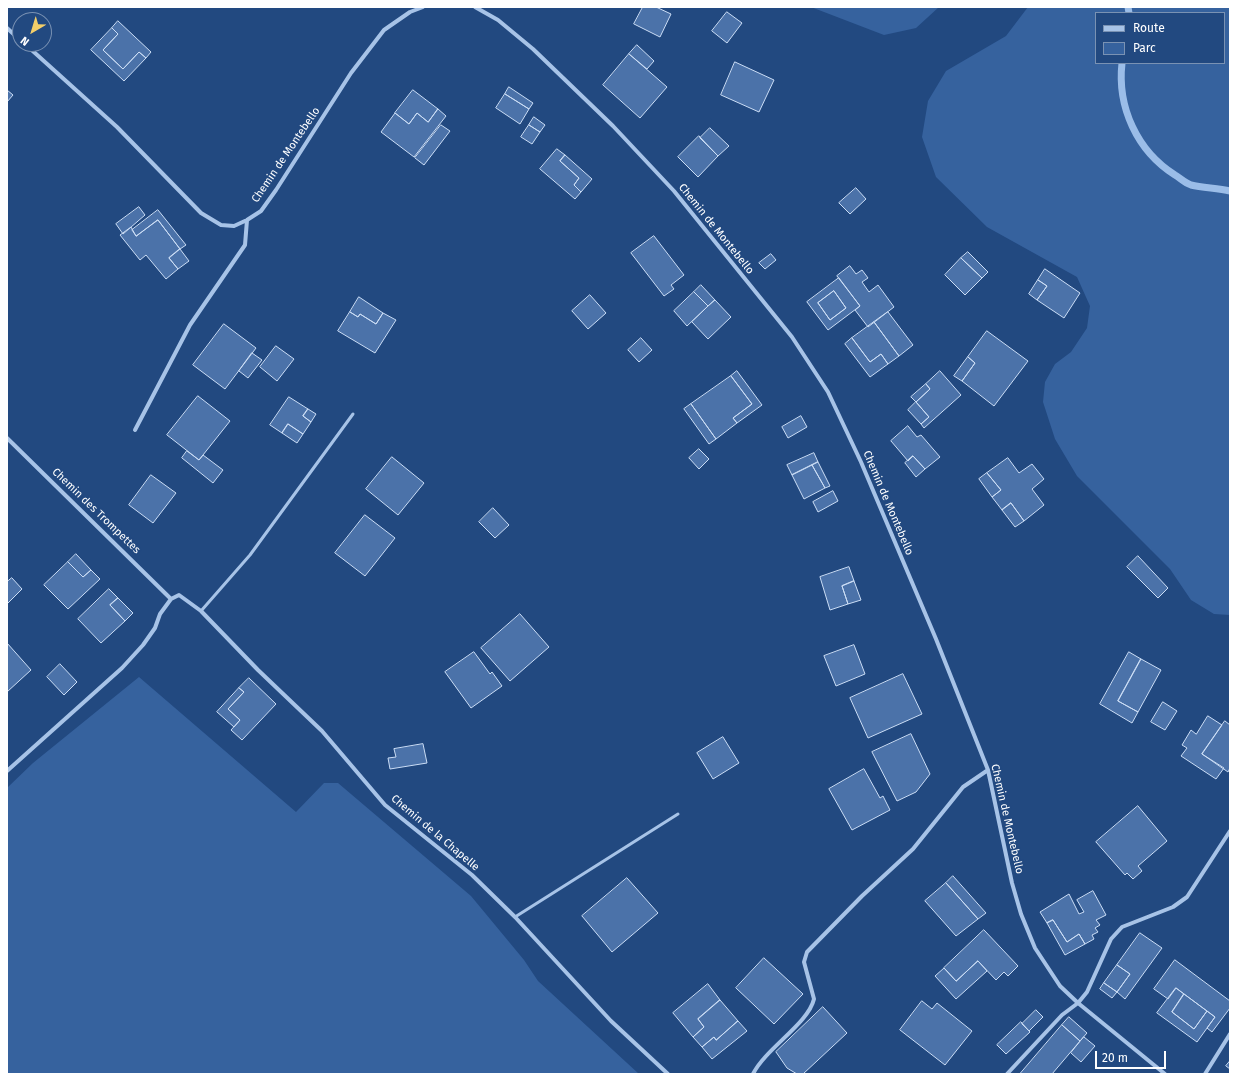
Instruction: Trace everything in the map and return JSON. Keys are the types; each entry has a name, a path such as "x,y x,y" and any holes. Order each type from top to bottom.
{"street":[{"name":"Chemin de Montebello","path":"34,52 117,127 201,213 220,225 234,226 261,211 351,73 384,30 410,12 423,7"},
{"name":"Chemin de Montebello","path":"475,7 498,20 533,49 613,126 674,191 792,337 828,392 861,462 936,639 988,770 1012,883 1021,914 1035,948 1060,986 1078,1003 1165,1074"},
{"path":"135,430 190,325 245,244 247,220"},
{"name":"Chemin des Trompettes","path":"7,438 171,598"},
{"name":"Chemin de la Chapelle","path":"171,598 179,595 200,611 258,670 322,731 385,805 472,875 515,917 611,1021 668,1074"},
{"path":"7,771 122,668 138,651 155,628 160,614 171,598"},
{"path":"753,1074 759,1064 798,1023 813,1004 814,999 804,962 807,952 862,896 909,854 963,786 988,770"},
{"path":"1007,1074 1062,1015 1078,1003 1087,992 1111,938 1122,927 1173,907 1186,897 1230,831"},
{"path":"1205,1074 1230,1034"}],"lane":[{"path":"200,611 250,555 353,414"},
{"path":"515,917 678,814"}],"green space":[{"path":"811,7 939,7 916,28 884,35"},
{"path":"1028,7 1230,7 1230,615 1214,614 1191,600 1170,569 1077,476 1055,439 1043,402 1045,382 1055,364 1071,352 1087,328 1090,306 1077,277 987,227 936,177 922,137 928,101 946,71 1006,36"},
{"path":"139,677 296,812 324,783 338,783 471,896 524,960 538,981 639,1074 7,1074 7,788 33,763"}],"building":[{"path":"643,7 656,7 671,14 660,37 634,24"},
{"path":"727,12 742,23 727,43 712,31"},
{"path":"118,21 151,52 146,58 139,52 123,69 103,50 118,34 112,28"},
{"path":"112,28 118,34 103,50 123,69 139,52 146,58 124,81 91,50"},
{"path":"637,45 654,61 647,69 629,54"},
{"path":"629,54 667,87 640,118 603,85"},
{"path":"735,62 774,80 759,112 721,95"},
{"path":"509,87 533,103 529,109 505,94"},
{"path":"7,90 13,95 7,102"},
{"path":"413,90 438,109 428,122 417,113 409,124 395,113"},
{"path":"505,94 529,109 520,124 496,108"},
{"path":"438,109 446,116 414,157 381,132 395,113 409,124 417,113 428,122"},
{"path":"534,117 545,125 540,132 529,125"},
{"path":"441,125 450,131 424,165 415,158"},
{"path":"529,125 540,132 532,144 521,137"},
{"path":"710,128 729,146 718,156 700,138"},
{"path":"699,136 718,156 698,177 678,157"},
{"path":"557,149 565,155 560,161 579,178 574,185 581,192 575,199 540,169"},
{"path":"565,155 592,179 581,192 574,185 579,178 560,161"},
{"path":"856,188 866,199 850,214 839,203"},
{"path":"139,207 145,215 123,234 116,224"},
{"path":"158,210 186,245 180,249 158,220 136,236 132,230"},
{"path":"158,220 180,249 169,258 178,269 166,279 146,255 140,260 120,235 131,227 136,236"},
{"path":"654,236 684,275 671,285 674,289 664,296 631,253"},
{"path":"180,249 189,261 178,269 169,258"},
{"path":"968,252 988,272 982,278 961,258"},
{"path":"771,254 776,260 765,269 759,263"},
{"path":"961,258 982,278 965,295 945,275"},
{"path":"850,266 856,274 862,270 868,278 862,282 869,292 878,285 894,307 868,327 855,310 860,306 837,276"},
{"path":"1045,269 1080,293 1064,318 1037,300 1047,286 1038,280"},
{"path":"839,278 860,306 828,330 807,302","holes":["834,291 846,308 830,320 818,303"]},
{"path":"1038,280 1047,286 1037,300 1029,294"},
{"path":"701,285 715,300 708,306 694,292"},
{"path":"834,291 846,308 830,320 818,303"},
{"path":"694,292 708,306 687,326 674,311"},
{"path":"590,295 606,313 588,329 572,311"},
{"path":"359,297 383,313 376,324 360,314 358,317 350,312"},
{"path":"715,300 731,317 708,339 692,322"},
{"path":"350,312 358,317 360,314 376,324 383,313 396,320 375,353 338,331"},
{"path":"888,312 913,345 899,356 874,322"},
{"path":"874,322 899,356 888,364 881,354 870,362 852,338"},
{"path":"224,324 256,348 225,389 193,365"},
{"path":"987,331 1028,361 994,406 962,381 975,363 968,357"},
{"path":"641,338 652,350 639,362 628,350"},
{"path":"852,338 870,362 881,354 888,364 870,377 845,344"},
{"path":"276,346 294,359 277,381 260,367"},
{"path":"252,353 262,360 248,378 239,371"},
{"path":"968,357 975,363 962,381 954,376"},
{"path":"737,371 762,405 737,423 733,418 752,404 731,376"},
{"path":"940,371 961,395 924,428 921,424 929,417 916,402 930,389 926,384"},
{"path":"731,376 752,404 733,418 737,423 716,439 691,404"},
{"path":"926,384 930,389 916,402 911,397"},
{"path":"198,396 230,421 199,460 167,435"},
{"path":"289,397 308,409 303,416 311,422 303,434 288,424 282,433 270,425"},
{"path":"916,402 929,417 921,424 908,410"},
{"path":"691,404 716,439 709,444 684,409"},
{"path":"308,409 316,414 311,422 303,416"},
{"path":"801,416 807,427 788,438 782,427"},
{"path":"288,424 303,434 297,443 282,433"},
{"path":"908,426 917,437 921,435 940,457 925,469 913,456 908,461 891,441"},
{"path":"699,449 709,459 699,469 689,458"},
{"path":"187,451 199,460 203,455 223,470 213,483 182,458"},
{"path":"814,453 818,462 792,475 787,465"},
{"path":"913,456 925,469 916,477 905,463"},
{"path":"392,457 424,483 398,515 366,489"},
{"path":"1008,458 1019,473 1032,464 1044,479 1032,489 1044,505 1024,521 1011,503 1002,510 992,497 1001,490 987,473"},
{"path":"818,462 830,486 825,488 812,465"},
{"path":"812,465 825,488 804,499 792,475"},
{"path":"987,473 1001,490 992,497 979,479"},
{"path":"151,475 176,493 153,523 129,505"},
{"path":"833,491 838,501 818,512 813,502"},
{"path":"1011,503 1024,521 1015,527 1002,510"},
{"path":"493,508 509,525 495,538 479,522"},
{"path":"365,515 395,538 365,576 335,553"},
{"path":"76,554 91,570 83,577 68,562"},
{"path":"1138,556 1168,588 1158,598 1127,567"},
{"path":"68,562 83,577 91,570 100,579 68,609 44,585"},
{"path":"849,567 854,581 842,586 848,604 830,610 820,577"},
{"path":"12,578 22,589 7,604 7,582"},
{"path":"854,581 861,600 848,604 842,586"},
{"path":"109,589 118,598 110,605 125,621 101,643 78,619"},
{"path":"118,598 133,613 125,621 110,605"},
{"path":"520,614 549,647 510,681 481,648"},
{"path":"7,643 31,670 7,692"},
{"path":"854,645 865,674 836,686 824,656"},
{"path":"474,652 490,674 492,672 502,686 471,708 445,672"},
{"path":"1129,652 1141,659 1118,701 1138,712 1132,723 1100,704"},
{"path":"1141,659 1161,670 1138,712 1118,701"},
{"path":"60,664 77,682 64,695 47,677"},
{"path":"903,674 922,714 868,738 850,698"},
{"path":"249,678 276,704 242,740 231,730 240,720 228,709 244,692 239,688"},
{"path":"239,688 244,692 228,709 240,720 234,727 217,712"},
{"path":"1163,702 1177,711 1165,730 1151,722"},
{"path":"1208,716 1222,725 1202,754 1224,768 1216,779 1181,756 1187,748 1182,745 1191,730 1196,734"},
{"path":"1225,721 1230,725 1230,768 1228,772 1202,754"},
{"path":"911,734 930,774 916,792 897,801 872,752"},
{"path":"723,737 739,763 713,779 697,753"},
{"path":"423,744 427,763 390,769 388,758 396,757 394,749"},
{"path":"864,769 880,798 883,796 890,810 852,830 829,789"},
{"path":"1138,806 1167,841 1138,866 1142,871 1133,879 1127,873 1125,875 1096,842"},
{"path":"953,876 986,913 978,919 946,883"},
{"path":"627,878 658,913 612,952 582,916"},
{"path":"946,883 978,919 956,936 925,901"},
{"path":"1093,891 1106,915 1096,920 1100,925 1095,928 1098,932 1092,935 1094,939 1085,944 1079,934 1067,942 1053,920 1047,923 1040,912 1069,894 1079,914 1084,912 1077,900"},
{"path":"1053,920 1067,942 1079,934 1085,944 1065,955 1047,923"},
{"path":"984,930 1018,966 1008,976 1004,972 996,980 978,961 956,981 944,968"},
{"path":"1140,933 1162,948 1125,999 1117,992 1130,974 1117,965"},
{"path":"764,958 803,994 774,1024 736,988"},
{"path":"1175,960 1230,1001 1230,1008 1212,1032 1207,1028 1215,1017 1176,988 1168,999 1154,989"},
{"path":"978,961 987,971 956,999 935,976 944,968 956,981"},
{"path":"1117,965 1130,974 1117,992 1104,983"},
{"path":"1104,983 1117,992 1112,998 1100,989"},
{"path":"708,984 720,1000 698,1019 704,1027 693,1037 673,1013"},
{"path":"1176,988 1184,994 1172,1012 1194,1029 1207,1011 1215,1017 1197,1042 1157,1013"},
{"path":"1184,994 1207,1011 1194,1029 1172,1012"},
{"path":"720,1000 738,1021 716,1040 714,1037 702,1047 693,1037 704,1027 698,1019"},
{"path":"922,1001 932,1009 937,1003 972,1031 945,1065 900,1030"},
{"path":"823,1007 847,1033 803,1074 797,1074 787,1068 776,1052"},
{"path":"1036,1010 1043,1017 1029,1031 1022,1024"},
{"path":"1069,1017 1087,1033 1080,1041 1062,1025"},
{"path":"738,1021 747,1031 712,1059 702,1047 714,1037 716,1040"},
{"path":"1021,1022 1030,1032 1006,1054 997,1045"},
{"path":"1062,1025 1080,1041 1052,1074 1020,1074"},
{"path":"1084,1037 1095,1046 1081,1062 1071,1053"},
{"path":"1230,1061 1230,1069 1226,1066"}],"waterway":[{"path":"1128,7 1129,12"},
{"path":"1122,64 1121,79 1127,111 1132,126 1140,141 1150,154 1162,165 1189,184 1230,191"}]}
